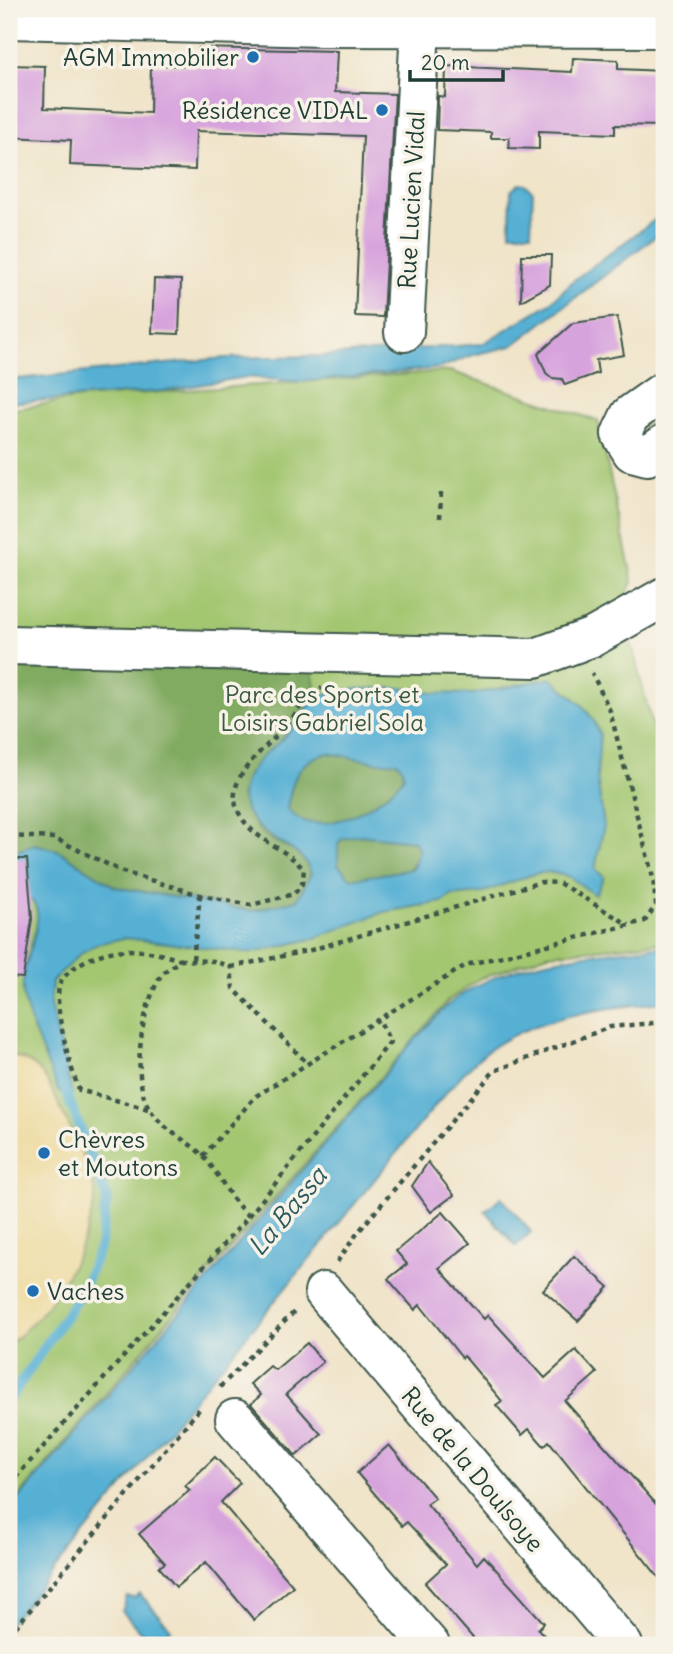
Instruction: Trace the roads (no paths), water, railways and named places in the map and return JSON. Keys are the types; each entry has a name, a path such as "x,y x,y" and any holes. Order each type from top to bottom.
{"street":[{"path":"33,17 166,16 401,21 582,18 664,28"},
{"name":"Rue Lucien Vidal","path":"401,21 404,332"},
{"path":"664,391 630,415 621,434 632,452 647,456 664,444"},
{"path":"9,645 535,658 593,637 664,597"},
{"name":"Rue de la Doulsoye","path":"324,1292 623,1645"},
{"path":"235,1419 430,1645"}],"water":[{"path":"519,184 525,185 533,192 531,233 510,233 511,191"},
{"path":"664,213 664,230 512,346 473,355 440,368 300,382 246,377 164,391 9,403 9,380 224,358 324,356 482,344 550,303 574,280"},
{"path":"551,678 582,705 594,721 600,735 597,777 604,826 595,869 604,877 595,895 570,877 549,872 534,874 481,893 451,896 442,902 384,912 312,939 251,953 124,938 97,944 81,953 52,981 50,1005 72,1093 58,1091 33,1029 23,993 25,970 36,926 36,908 25,896 9,895 9,854 35,844 59,851 115,887 252,911 297,900 311,874 309,868 298,854 254,823 243,803 246,781 263,756 283,738 317,696 354,689 407,688 434,693 472,694","holes":["328,753 377,762 397,762 402,767 404,776 381,799 348,817 314,823 299,819 287,808 294,780 309,761","358,835 414,841 419,850 413,868 351,879 338,865 338,843 342,839"]},
{"name":"La Bassa","path":"664,946 664,1002 602,1009 539,1025 501,1042 467,1070 9,1625 9,1510 439,1014 477,985 528,966 582,955"},
{"path":"501,1197 531,1232 516,1246 485,1211"},
{"path":"140,1594 171,1629 152,1645 122,1611 127,1597 136,1598"}],"waterway":[{"path":"9,1400 82,1291 100,1246 107,1197 66,1092"}],"place":[{"name":"AGM Immobilier","path":"253,57"},
{"name":"Résidence VIDAL","path":"382,110"},
{"name":"Chèvres et Moutons","path":"44,1153"},
{"name":"Vaches","path":"33,1291"}],"park label":[{"name":"Parc des Sports et Loisirs Gabriel Sola","path":"322,708"}]}
